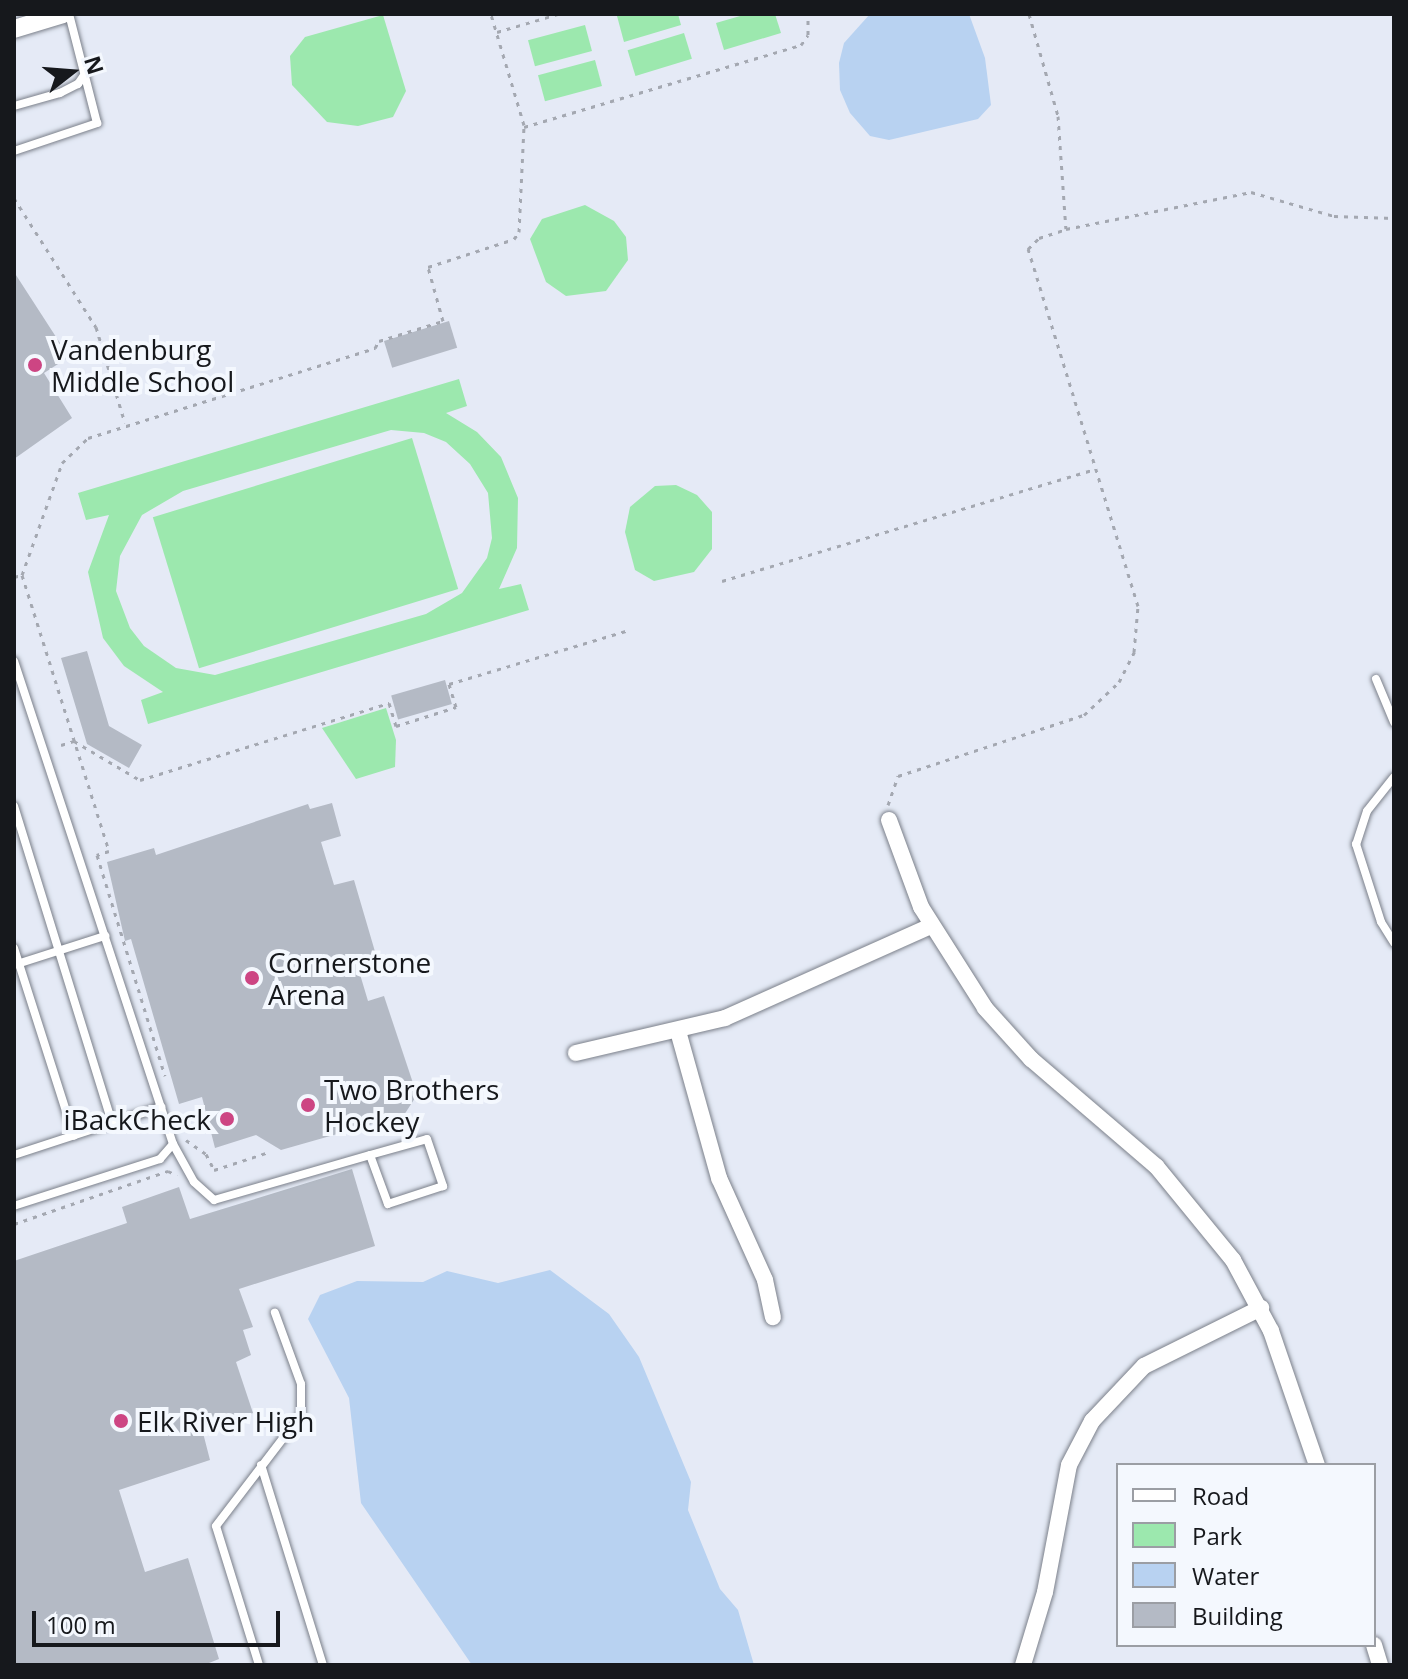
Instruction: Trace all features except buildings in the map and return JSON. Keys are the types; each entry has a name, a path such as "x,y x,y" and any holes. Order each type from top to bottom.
{"street":[{"path":"14,29 66,14"},
{"path":"889,820 931,926 964,980 1007,1034 1140,1151 1198,1213 1261,1308 1316,1463"},
{"path":"576,1053 678,1031 785,995 931,926"},
{"path":"678,1031 719,1178 765,1280 773,1317"},
{"path":"1023,1665 1045,1592 1069,1465 1092,1421 1144,1366 1261,1308"}],"lane":[{"path":"14,151 97,123 86,72 66,14"},
{"path":"14,106 69,88 86,72"},
{"path":"14,661 173,1144 194,1182 214,1200 370,1155 427,1139 443,1186 388,1204 370,1155"},
{"path":"1376,679 1394,722"},
{"path":"1394,779 1367,811 1356,844 1381,922 1394,943"},
{"path":"14,806 112,1123"},
{"path":"16,965 105,936"},
{"path":"14,948 16,965 74,1136"},
{"path":"14,1145 16,1155 161,1107"},
{"path":"14,1206 160,1159 173,1144"},
{"path":"259,1665 216,1526 261,1465 287,1440 301,1415 301,1384 275,1313"},
{"path":"261,1465 323,1665"}],"path":[{"path":"169,1087 97,855 109,851 22,575 62,463 88,438 125,423 375,348 379,341 443,321 428,267 514,239 519,232 524,127 491,14"},
{"path":"496,33 558,14"},
{"path":"524,127 801,45 808,35 808,14"},
{"path":"1029,14 1058,116 1066,229"},
{"path":"889,820 888,799 898,776 1084,715 1119,682 1134,652 1138,606 1027,260 1028,249 1039,238 1066,229 1251,192 1334,216 1394,218"},
{"path":"14,198 96,327 125,423"},
{"path":"722,581 1095,469"},
{"path":"14,577 22,575"},
{"path":"61,745 74,741 140,780 389,703 396,726 426,717 456,707 449,684 629,630"},
{"path":"182,1131 214,1170 266,1153"},
{"path":"14,1224 168,1171 178,1175"}],"green space":[{"path":"678,14 681,25 624,42 617,16"},
{"path":"747,14 775,14 781,33 724,50 716,23"},
{"path":"383,15 406,91 393,117 358,126 327,122 292,85 290,56 305,37"},
{"path":"585,25 592,51 535,66 528,40"},
{"path":"684,33 692,59 635,76 628,50"},
{"path":"595,60 602,86 545,101 538,75"},
{"path":"585,205 614,221 626,237 628,260 606,291 566,296 546,282 530,239 542,219"},
{"path":"459,379 467,406 446,413 477,432 501,457 518,498 517,548 499,589 521,584 529,610 148,724 141,700 163,692 124,666 103,638 88,572 109,515 86,520 78,493","holes":["391,430 424,433 446,442 470,464 488,493 492,538 487,558 462,593 426,614 215,675 176,668 144,646 130,628 116,591 120,556 142,515 183,491"]},
{"path":"412,438 458,589 199,668 153,517"},
{"path":"676,485 697,495 712,512 712,549 694,572 654,581 635,570 625,532 630,507 655,486"},
{"path":"386,708 396,740 395,767 356,779 322,728"}],"water":[{"path":"870,14 969,14 985,58 991,105 978,119 889,140 870,136 850,113 840,90 839,63 844,43"},
{"path":"550,1270 609,1314 639,1357 691,1482 688,1510 720,1589 738,1610 754,1665 472,1665 361,1503 349,1398 308,1319 320,1295 357,1281 423,1282 447,1271 498,1283"}],"place":[{"name":"Vandenburg Middle School","path":"35,365"},
{"name":"Cornerstone Arena","path":"252,978"},
{"name":"Two Brothers Hockey","path":"308,1105"},
{"name":"iBackCheck","path":"227,1119"},
{"name":"Elk River High","path":"121,1421"}]}
